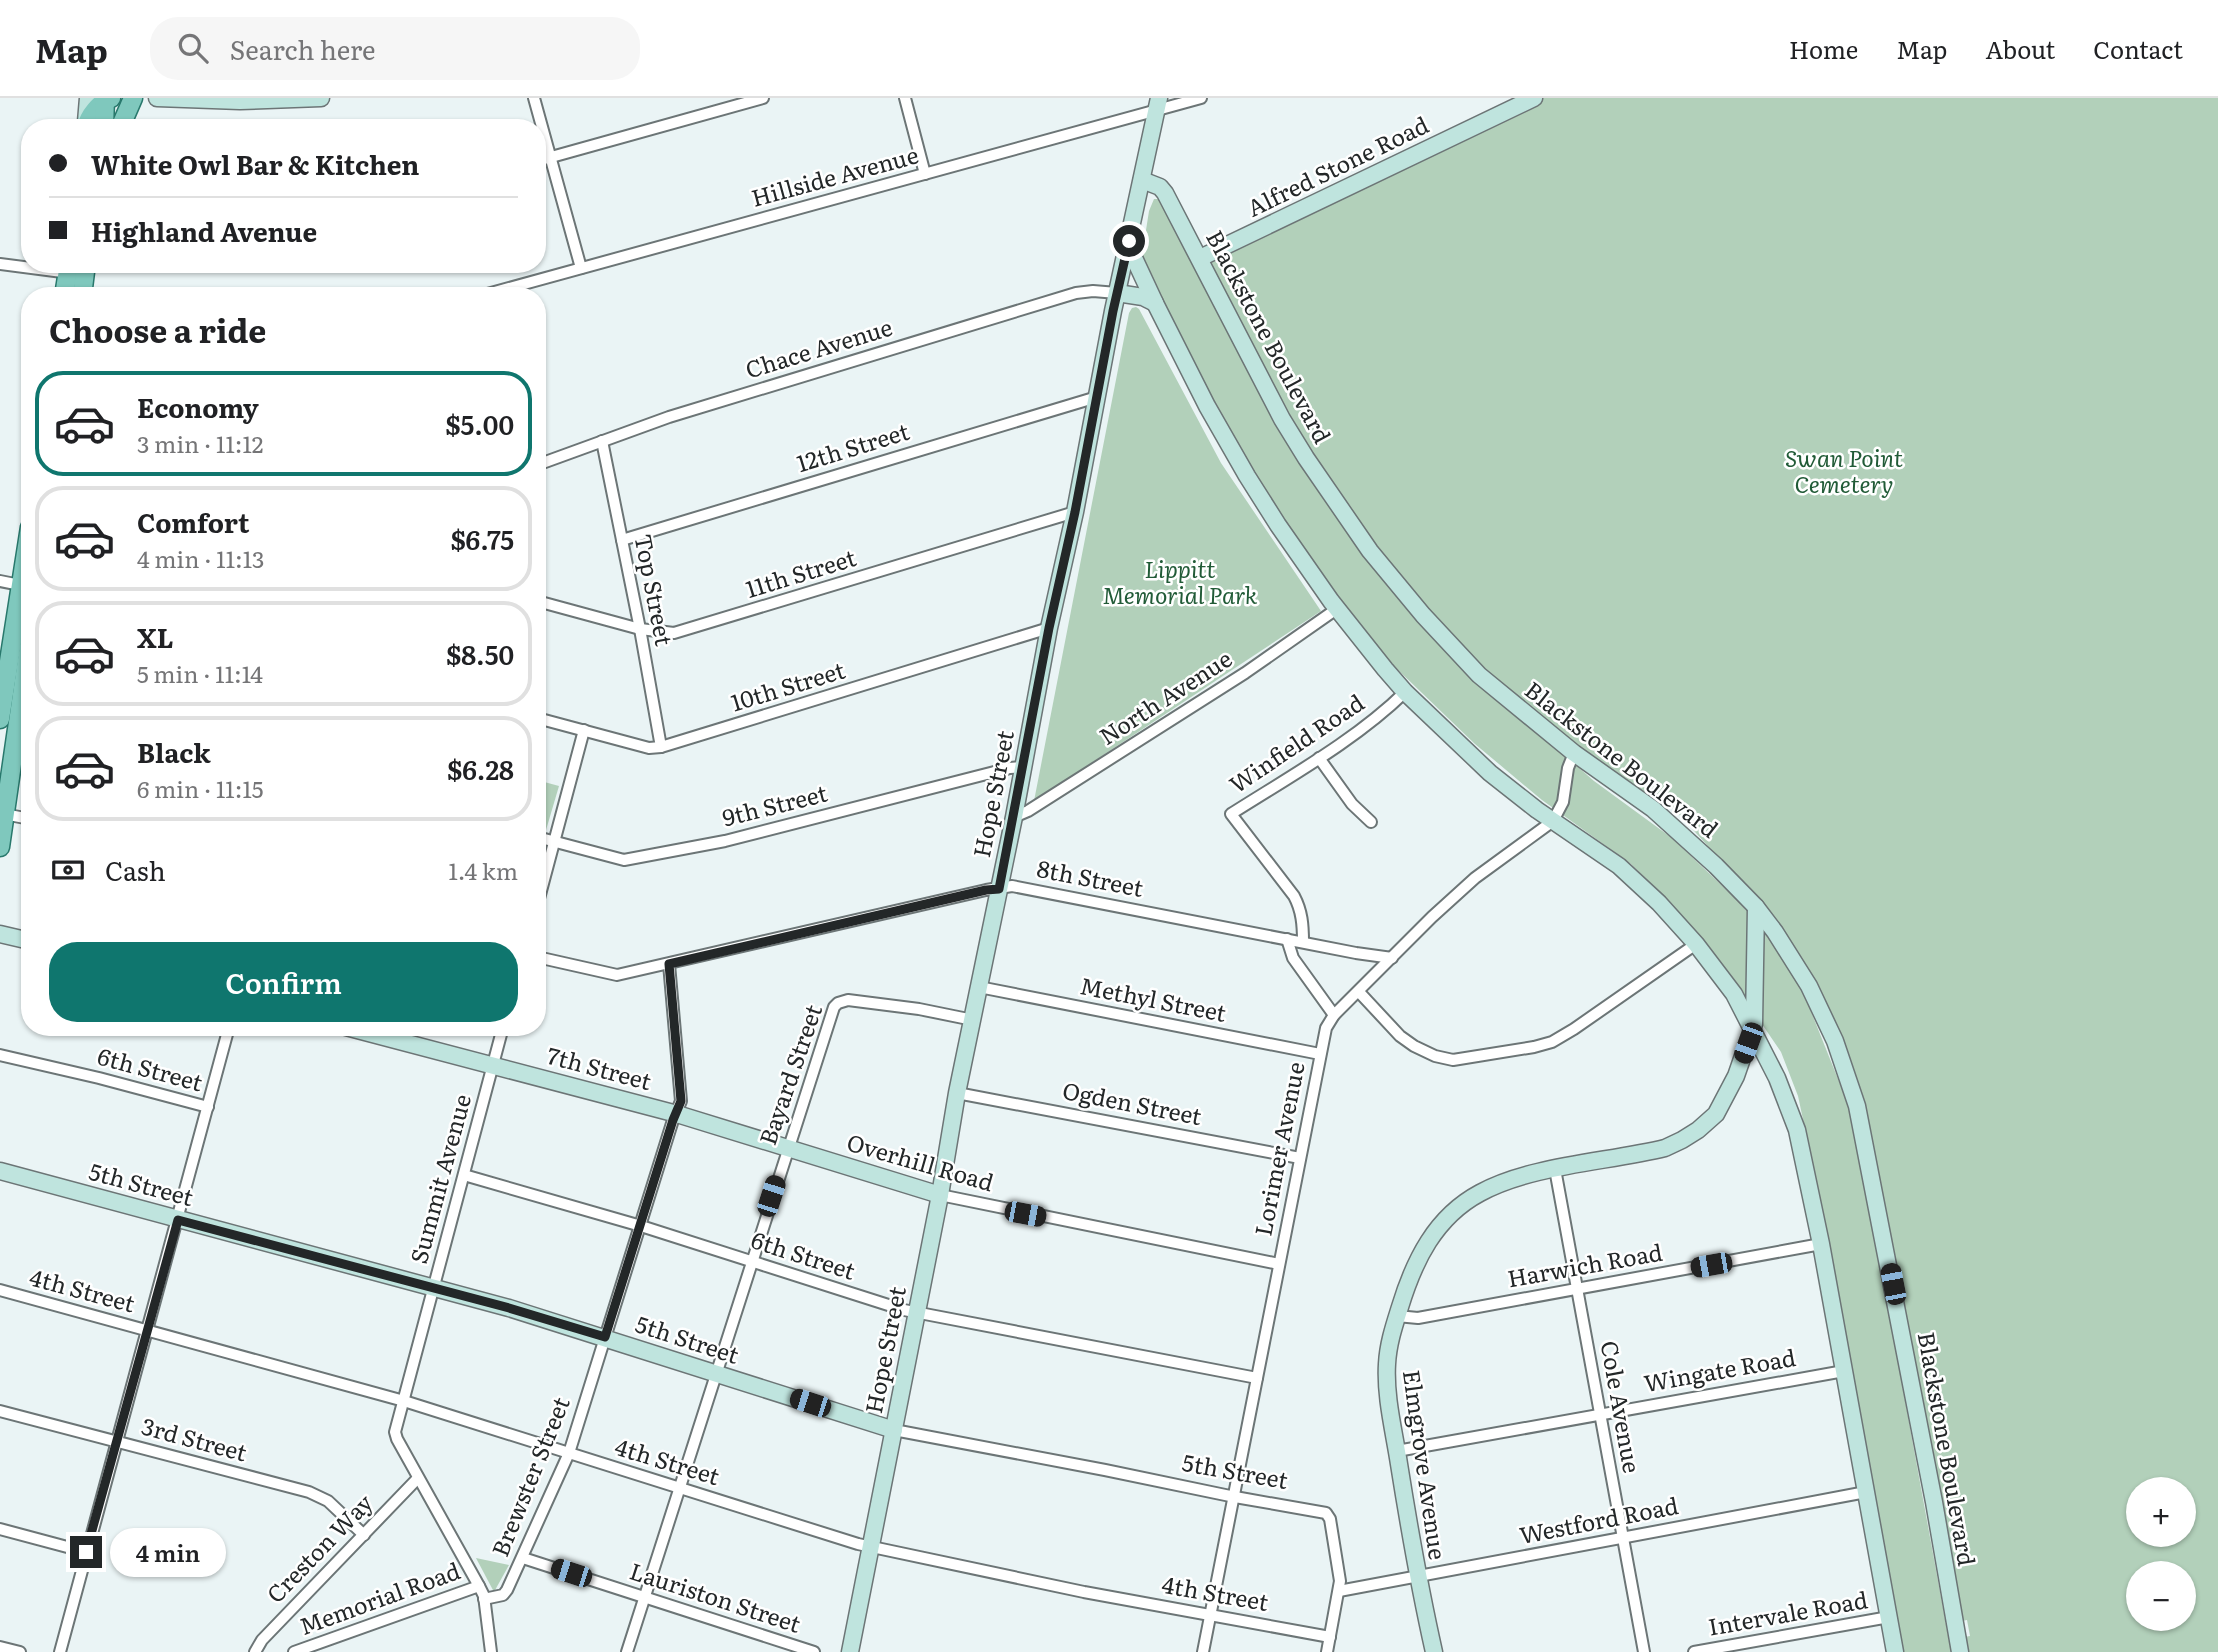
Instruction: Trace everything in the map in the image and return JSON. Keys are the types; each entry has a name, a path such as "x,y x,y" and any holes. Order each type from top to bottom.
{"main road":[{"path":"125,119 133,98"},
{"path":"157,98 240,101 321,98"},
{"name":"Alfred Stone Road","path":"1200,258 1534,98"},
{"path":"90,119 102,99"},
{"path":"102,99 103,119"},
{"name":"Hope Street","path":"850,1652 1049,628 1158,104"},
{"name":"Blackstone Boulevard","path":"1142,180 1157,186 1165,194 1282,419 1370,551 1423,615 1479,675 1574,753 1668,822 1716,866 1756,907 1809,986 1835,1041 1857,1106 1934,1502 1960,1652"},
{"path":"1128,245 1207,406 1247,476 1278,525 1385,669 1405,692 1490,773 1619,866 1659,903 1696,944 1734,994 1777,1078 1797,1130 1821,1244 1895,1652"},
{"path":"1117,293 1143,297 1155,303"},
{"path":"0,719 21,607"},
{"path":"0,847 21,724"},
{"name":"Elmgrove Avenue","path":"1434,1652 1417,1577 1387,1384 1388,1345 1409,1279 1437,1228 1479,1193 1555,1169 1665,1148 1698,1130 1716,1114 1736,1076 1753,1029 1756,907"},
{"path":"0,934 21,940"},
{"name":"7th Street","path":"381,1036 677,1114"},
{"name":"Overhill Road","path":"677,1114 940,1195"},
{"name":"5th Street","path":"0,1171 433,1287 605,1337 894,1430"}],"street":[{"path":"534,98 539,119"},
{"path":"546,159 763,98"},
{"path":"905,98 925,174"},
{"name":"Hillside Avenue","path":"512,287 925,174 1158,104 1201,98"},
{"path":"546,146 581,268"},
{"path":"0,264 21,265"},
{"name":"Chace Avenue","path":"546,462 668,417 1076,293 1117,293"},
{"name":"12th Street","path":"622,540 1097,397"},
{"name":"Top Street","path":"602,441 661,747"},
{"name":"11th Street","path":"546,603 640,629 674,633 1075,512"},
{"path":"0,581 21,585"},
{"name":"North Avenue","path":"1014,817 1028,811 1245,673 1338,608"},
{"name":"10th Street","path":"546,720 649,748 661,747 1049,628"},
{"name":"Winfield Road","path":"1303,942 1303,919 1294,896 1231,814 1319,758 1405,692"},
{"path":"546,872 584,730"},
{"path":"1553,821 1563,803 1568,768 1574,753"},
{"path":"1319,758 1352,804 1371,822"},
{"name":"9th Street","path":"546,840 624,860 725,841 1010,768 1023,767"},
{"path":"4,814 21,817"},
{"name":"Lorimer Avenue","path":"1203,1652 1326,1028 1334,1015 1475,878 1553,821"},
{"name":"8th Street","path":"546,959 610,975 626,974 1012,886 1392,958"},
{"path":"1287,939 1293,958 1334,1015"},
{"path":"1359,992 1400,1036 1435,1056 1453,1060 1552,1042 1696,944"},
{"name":"Brewster Street","path":"484,1599 503,1595 523,1558 569,1453 681,1101 669,964"},
{"name":"Methyl Street","path":"979,987 1320,1054"},
{"name":"Bayard Street","path":"626,1652 830,1013 838,1003 848,1000 907,1007 973,1020"},
{"path":"60,1652 227,1036"},
{"name":"Summit Avenue","path":"491,1652 484,1599 479,1586 395,1432 501,1036"},
{"name":"6th Street","path":"0,1055 208,1107"},
{"name":"Ogden Street","path":"957,1093 1300,1158"},
{"name":"Cole Avenue","path":"1555,1169 1644,1652"},
{"name":"6th Street","path":"464,1175 641,1226 894,1307 1257,1378"},
{"name":"Overhill Road","path":"940,1195 1279,1264"},
{"name":"Harwich Road","path":"1397,1316 1418,1318 1821,1244"},
{"name":"4th Street","path":"0,1290 404,1401 858,1544 1084,1592 1330,1637"},
{"name":"Wingate Road","path":"1397,1451 1844,1371"},
{"name":"3rd Street","path":"0,1411 309,1493 328,1501 364,1535"},
{"name":"5th Street","path":"894,1430 1326,1513 1330,1519 1339,1571 1339,1591"},
{"name":"Creston Way","path":"255,1652 262,1640 418,1478"},
{"name":"Westford Road","path":"1339,1591 1867,1492"},
{"path":"0,1529 86,1552"},
{"name":"Lauriston Street","path":"523,1558 814,1652"},
{"name":"Memorial Road","path":"294,1652 479,1586"},
{"path":"1327,1652 1339,1591"},
{"name":"Intervale Road","path":"1694,1652 1889,1617"},
{"path":"0,1647 20,1652"}],"green space":[{"name":"Swan Point Cemetery","path":"1542,98 2218,98 2218,1652 1961,1652 1959,1638 1970,1636 1967,1620 1957,1622 1905,1325 1836,1046 1739,880 1674,809 1627,782 1511,704 1346,518 1202,261"},
{"path":"1154,199 1163,199 1292,449 1481,682 1594,781 1672,838 1736,899 1777,946 1800,984 1848,1104 1868,1198 1951,1652 1901,1652 1848,1368 1819,1194 1798,1096 1781,1052 1708,945 1668,900 1631,864 1542,800 1475,744 1396,668 1357,625 1281,519 1215,410 1141,262 1149,211"},
{"name":"Lippitt Memorial Park","path":"1136,307 1221,463 1321,611 1034,801 1129,313"},
{"path":"546,782 559,786 546,830"},
{"path":"476,1558 509,1565 494,1592"}],"route":[{"path":"86,1552 178,1220 509,1308 605,1337 681,1101 669,964 999,889 1049,628 1129,241"}]}
